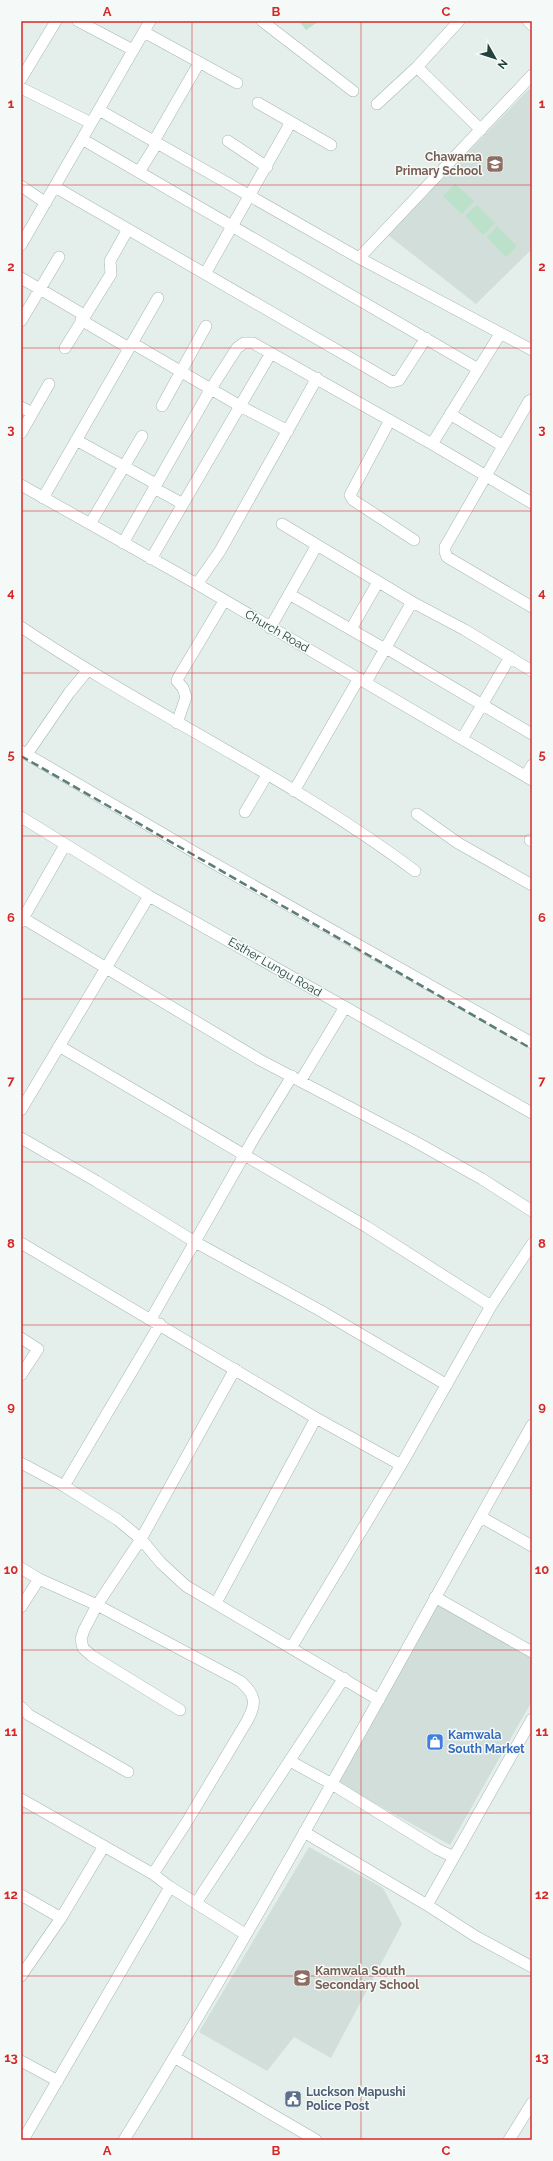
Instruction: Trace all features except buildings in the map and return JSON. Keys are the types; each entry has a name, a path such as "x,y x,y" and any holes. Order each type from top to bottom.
{"street":[{"path":"21,80 56,21"},
{"path":"78,21 133,50"},
{"path":"21,245 56,187 150,21"},
{"path":"262,21 352,91"},
{"path":"377,104 417,66 459,21"},
{"path":"528,21 532,25"},
{"path":"144,32 237,83"},
{"path":"139,172 199,63"},
{"path":"417,66 481,130"},
{"path":"359,258 532,75"},
{"path":"21,88 91,123"},
{"path":"258,103 331,145"},
{"path":"99,110 359,258 532,350"},
{"path":"205,274 267,167 291,122"},
{"path":"82,140 328,284 426,338 478,369"},
{"path":"228,141 267,167"},
{"path":"21,186 46,203"},
{"path":"56,187 392,382 399,380 426,338"},
{"path":"65,348 111,274 110,261 128,229"},
{"path":"21,321 59,257"},
{"path":"21,278 130,346 181,372 210,390 288,431"},
{"path":"43,498 158,298"},
{"path":"162,406 206,326"},
{"path":"432,444 500,334"},
{"path":"123,543 210,390 237,348 244,343 253,343 318,378 532,503"},
{"path":"151,559 271,353"},
{"path":"197,584 220,551 318,378"},
{"path":"21,433 49,384"},
{"path":"532,400 529,401 445,547 444,552 447,557 532,607"},
{"path":"21,407 32,413"},
{"path":"450,414 503,446"},
{"path":"390,420 350,494 353,500 414,540"},
{"path":"90,524 142,436"},
{"path":"76,440 125,467 183,504"},
{"name":"Church Road","path":"21,485 197,584 529,778"},
{"path":"282,524 412,602 465,630 532,671"},
{"path":"270,628 317,545"},
{"path":"351,629 378,582"},
{"path":"289,594 386,648 532,734"},
{"path":"177,723 186,697 183,688 177,681 178,678 224,601"},
{"path":"294,791 362,680 386,648 412,602"},
{"path":"21,627 88,670 294,791 377,842 416,871"},
{"path":"462,739 510,657"},
{"path":"88,670 24,752 201,856 532,1043"},
{"path":"529,778 532,765"},
{"path":"245,812 267,775"},
{"path":"417,814 452,839 532,885"},
{"name":"Esther Lungu Road","path":"21,817 148,896 532,1113"},
{"path":"65,845 22,919 107,967 260,1060 297,1078 482,1179 532,1211"},
{"path":"21,1110 148,896"},
{"path":"64,1486 155,1321 195,1242 245,1157 345,1008"},
{"path":"59,1046 367,1228 491,1306"},
{"path":"21,1138 96,1181 195,1242 321,1311 447,1385"},
{"path":"21,1243 155,1321 316,1418 401,1465"},
{"path":"291,1648 401,1465 491,1306 532,1244"},
{"path":"21,1338 38,1349 21,1375"},
{"path":"180,1710 92,1656 83,1648 81,1639 97,1605 141,1539 235,1369"},
{"path":"216,1603 316,1418"},
{"path":"129,2138 174,2057 332,1784 435,1597 529,1437 532,1425"},
{"path":"21,1463 64,1486 118,1520 141,1539 161,1564 186,1586 379,1700"},
{"path":"481,1517 532,1546"},
{"path":"21,1568 39,1579 97,1605 240,1682 249,1689 254,1700 255,1707 248,1721 153,1874"},
{"path":"21,1607 39,1579"},
{"path":"435,1597 532,1652"},
{"path":"196,1903 344,1678"},
{"path":"21,1706 29,1714 128,1772"},
{"path":"427,1905 532,1719"},
{"path":"290,1761 332,1784 437,1849 454,1857"},
{"path":"21,1799 153,1874 170,1887 245,1934"},
{"path":"304,1832 427,1905 475,1936 532,1967"},
{"path":"21,1976 61,1918 104,1846"},
{"path":"23,2140 170,1887"},
{"path":"21,1895 61,1918"},
{"path":"174,2057 300,2136 316,2140"},
{"path":"21,2061 58,2081"},
{"path":"509,2140 532,2103"}],"shaded area":[{"name":"Chawama Primary School","path":"529,89 532,92 532,249 476,304 388,235"},
{"name":"Kamwala South Market","path":"437,1604 532,1657 532,1701 450,1845 338,1783"},
{"name":"Kamwala South Secondary School","path":"309,1847 383,1888 402,1924 331,2058 294,2037 267,2071 199,2032"}],"green space":[{"path":"299,21 319,21 306,30"},
{"path":"455,184 474,201 462,214 443,196"},
{"path":"477,205 495,223 483,235 465,216"},
{"path":"497,226 517,246 506,257 487,237"}],"railway":[{"path":"21,756 532,1049"}],"place":[{"name":"Chawama Primary School","path":"495,164"},
{"name":"Kamwala South Market","path":"435,1742"},
{"name":"Kamwala South Secondary School","path":"302,1978"},
{"name":"Luckson Mapushi Police Post","path":"293,2099"}]}
